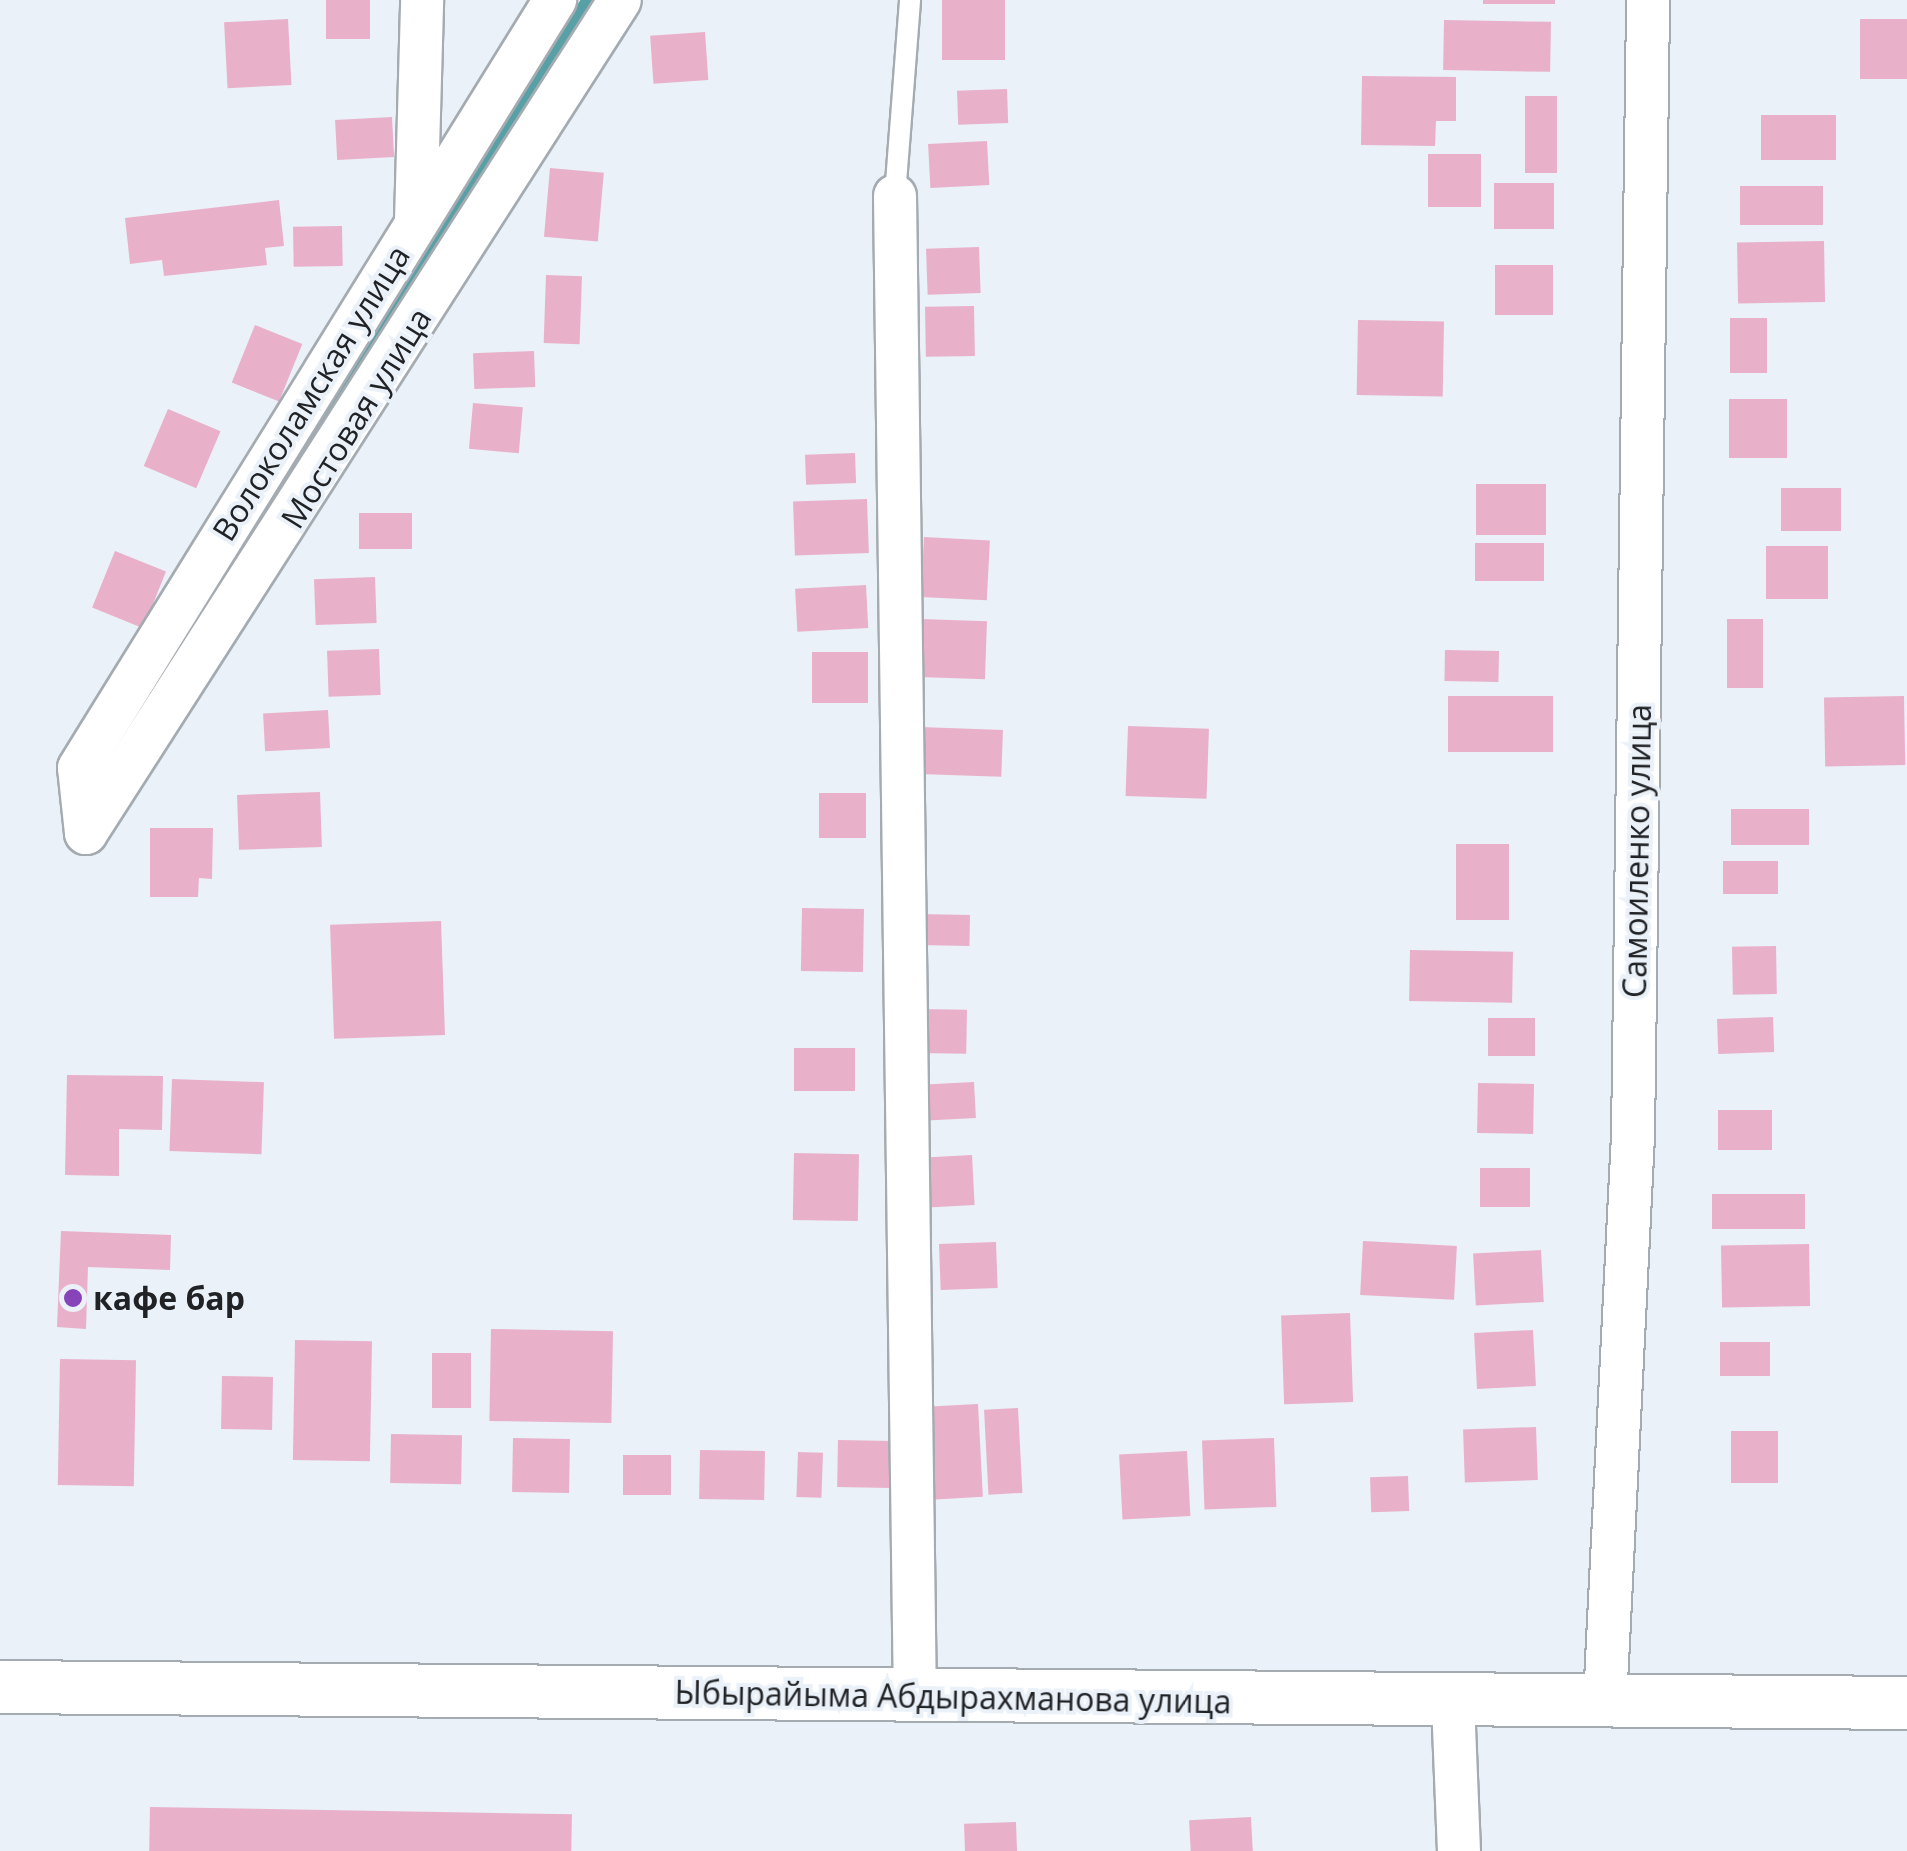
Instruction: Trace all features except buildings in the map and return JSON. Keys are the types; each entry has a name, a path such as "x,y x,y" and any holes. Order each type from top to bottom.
{"street":[{"path":"416,221 422,0"},
{"name":"Волоколамская улица","path":"86,834 79,768 555,0"},
{"name":"Мостовая улица","path":"86,834 620,0"},
{"name":"Самоиленко улица","path":"1605,1702 1632,1136 1648,0"},
{"path":"896,196 915,1696"},
{"name":"Ыбырайыма Абдырахманова улица","path":"0,1687 1907,1703"},
{"path":"1453,1702 1459,1851"}],"lane":[{"path":"896,196 910,0"}],"waterway":[{"path":"228,573 586,0"}],"place":[{"name":"кафе бар","path":"73,1298"}]}
